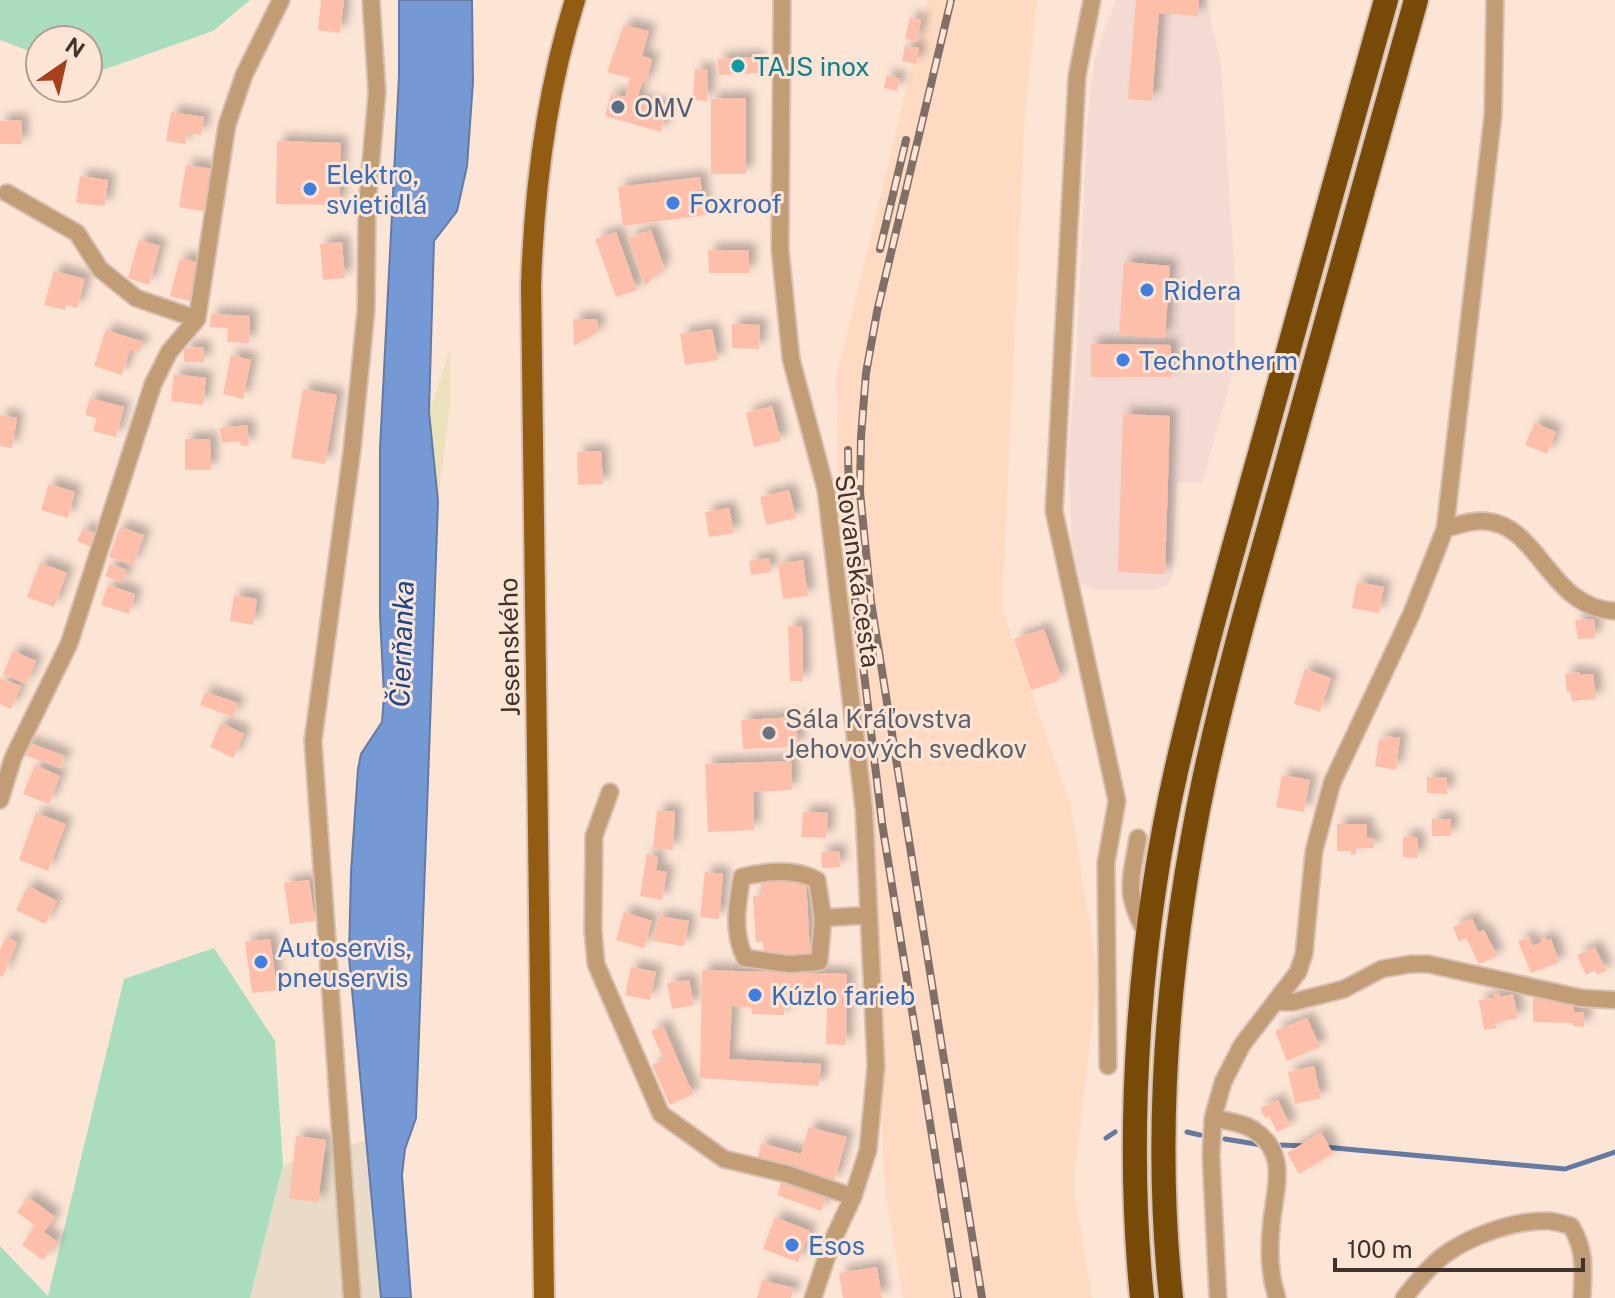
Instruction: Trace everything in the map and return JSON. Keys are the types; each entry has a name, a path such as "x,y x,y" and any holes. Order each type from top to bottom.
{"highway":[{"path":"1142,1298 1136,1188 1137,1105 1143,992 1167,821 1199,678 1386,0"},
{"path":"1171,1298 1165,1193 1166,1095 1175,966 1195,826 1253,586 1416,0"}],"main road":[{"name":"Jesenského","path":"544,1298 531,286 533,220 551,93 575,0"}],"street":[{"path":"0,800 13,758 69,644 153,384 169,352 197,319 227,125 244,75 281,0"},
{"path":"352,1298 313,741 352,450 366,310 367,206 377,92 371,0"},
{"name":"Slovanská cesta","path":"782,0 780,249 791,359 826,490 864,810 876,1066 868,1150 813,1298"},
{"path":"1092,0 1077,76 1054,511 1117,801 1106,863 1108,1066"},
{"path":"1218,1298 1211,1156 1213,1118 1223,1082 1242,1045 1298,972 1304,954 1314,851 1332,783 1411,615 1445,529 1493,115 1495,0"},
{"path":"7,193 77,233 100,269 136,298 197,319"},
{"path":"1445,529 1478,521 1512,529 1568,592 1590,607 1615,611"},
{"path":"610,792 594,836 593,930 596,964 661,1114 724,1159 787,1174 853,1197"},
{"path":"1138,838 1130,896 1136,916 1149,939"},
{"path":"801,872 817,880 823,918 819,962 789,964 745,958 737,941 736,908 742,877 801,872"},
{"path":"823,918 869,915"},
{"path":"1278,1002 1319,997 1344,989 1382,969 1411,964 1428,964 1581,998 1615,1000"},
{"path":"1213,1118 1254,1129 1271,1146 1277,1158 1278,1175 1271,1230 1273,1285 1277,1298"},
{"path":"1404,1298 1448,1252 1480,1236 1509,1227 1549,1221 1571,1226 1578,1238 1583,1251 1582,1298"}],"shaded area":[{"path":"928,0 1037,0 1025,113 1002,608 1071,807 1098,977 1073,1185 1092,1298 903,1298 885,1190 875,980 840,565 836,379"},
{"path":"1116,0 1206,0 1221,63 1235,277 1232,376 1202,483 1177,482 1172,578 1167,585 1154,590 1095,590 1080,583 1072,544 1068,452 1076,364 1087,123 1095,56"},
{"path":"367,1140 381,1298 250,1298 283,1165"}],"green space":[{"path":"0,0 250,0 213,31 104,70 104,24 24,24 24,49 0,40"},
{"path":"214,948 275,1041 283,1165 250,1298 0,1298 0,1246 48,1296 124,979"}],"sand":[{"path":"450,351 450,405 438,501 429,412"}],"water":[{"name":"Čierňanka","path":"399,0 472,0 473,82 467,166 457,211 434,241 429,412 438,501 416,1118 405,1149 402,1175 411,1298 381,1298 349,958 358,769 361,754 382,722 384,696 380,615 380,449 399,76"}],"building":[{"path":"321,0 344,0 340,33 318,30"},
{"path":"1136,0 1199,0 1198,16 1159,13 1152,101 1128,99"},
{"path":"910,17 921,20 916,42 905,39"},
{"path":"624,25 649,31 642,56 652,59 646,83 642,82 637,100 667,108 661,132 605,116 611,94 625,97 630,78 607,72"},
{"path":"905,46 919,48 916,64 902,61"},
{"name":"TAJS inox","path":"757,57 757,73 719,75 718,59"},
{"path":"695,69 708,70 707,101 693,100"},
{"path":"887,75 900,79 897,91 884,88"},
{"path":"746,98 746,174 711,174 711,99"},
{"path":"171,112 204,117 201,135 187,133 185,144 166,141"},
{"path":"21,120 22,144 0,144 0,121"},
{"path":"277,141 341,143 339,205 276,204"},
{"path":"186,165 213,169 206,212 179,207"},
{"path":"80,176 108,180 105,206 76,203"},
{"path":"700,177 705,215 623,226 618,187"},
{"path":"651,230 664,267 645,286 628,238"},
{"path":"616,232 637,290 616,297 595,239"},
{"path":"139,240 160,246 149,285 128,278"},
{"path":"342,242 345,278 323,280 320,244"},
{"path":"708,250 749,250 749,273 709,273"},
{"path":"180,258 203,264 193,302 170,296"},
{"path":"1124,262 1170,266 1165,338 1119,335"},
{"path":"54,271 85,279 77,308 66,305 65,310 44,305"},
{"path":"211,314 250,316 249,343 227,342 228,328 210,327"},
{"path":"573,319 597,319 598,332 574,346"},
{"path":"732,324 760,325 759,349 732,348"},
{"path":"712,329 718,360 685,365 680,334"},
{"path":"106,330 143,342 139,352 130,350 122,375 94,366"},
{"path":"1091,344 1171,345 1171,377 1091,377"},
{"path":"204,347 204,362 184,362 184,348"},
{"path":"231,355 251,360 243,399 223,394"},
{"path":"174,374 206,378 203,405 171,401"},
{"path":"303,389 337,395 325,464 291,458"},
{"path":"90,398 124,407 116,437 93,431 97,418 85,415"},
{"path":"772,406 781,441 754,447 746,413"},
{"path":"1123,414 1170,416 1165,574 1118,572"},
{"path":"0,415 17,418 12,448 0,446"},
{"path":"1535,423 1556,432 1547,454 1525,445"},
{"path":"247,425 249,445 241,446 240,441 222,443 220,428"},
{"path":"185,439 210,439 211,470 185,470"},
{"path":"601,451 603,484 578,485 577,452"},
{"path":"49,484 75,492 68,518 41,510"},
{"path":"789,490 796,518 766,525 760,497"},
{"path":"729,508 734,533 709,537 705,512"},
{"path":"120,527 144,535 133,565 109,557"},
{"path":"83,528 96,534 91,547 77,541"},
{"path":"769,558 771,572 751,575 749,561"},
{"path":"803,560 808,596 783,599 778,564"},
{"path":"40,563 67,573 54,607 27,597"},
{"path":"110,564 127,570 122,583 105,576"},
{"path":"1357,582 1384,587 1379,613 1352,608"},
{"path":"108,585 135,594 129,614 101,605"},
{"path":"234,595 257,599 253,625 230,621"},
{"path":"1594,619 1595,638 1578,639 1575,620"},
{"path":"788,626 802,626 803,681 790,681"},
{"path":"1044,629 1061,677 1057,678 1058,681 1031,690 1014,639"},
{"path":"13,651 36,661 26,684 3,674"},
{"path":"1305,669 1331,678 1320,712 1294,704"},
{"path":"1580,672 1580,675 1593,674 1596,699 1572,701 1570,692 1567,692 1565,674"},
{"path":"0,678 21,686 11,709 0,704"},
{"path":"205,692 238,703 233,717 200,705"},
{"name":"Sála Kráľovstva Jehovových svedkov","path":"796,717 798,747 743,749 741,720"},
{"path":"221,723 244,734 233,758 210,747"},
{"path":"1386,736 1400,738 1396,770 1375,766 1379,739 1385,740"},
{"path":"26,742 65,756 61,768 22,754"},
{"path":"791,761 792,790 753,792 754,830 708,832 705,764"},
{"path":"35,765 60,776 49,804 23,794"},
{"path":"1282,775 1310,780 1304,812 1276,807"},
{"path":"1427,777 1447,778 1447,794 1427,793"},
{"path":"657,811 675,811 673,850 653,848"},
{"path":"803,812 828,813 826,838 801,837"},
{"path":"36,813 66,824 48,871 19,860"},
{"path":"1432,819 1451,819 1451,836 1432,836"},
{"path":"1337,824 1367,824 1367,838 1374,838 1374,848 1356,848 1356,854 1351,855 1351,851 1337,851"},
{"path":"1403,837 1418,839 1418,858 1403,857"},
{"path":"839,851 840,867 822,868 821,852"},
{"path":"647,854 658,857 656,870 667,872 662,900 640,896"},
{"path":"705,872 723,874 719,919 700,917"},
{"path":"806,879 810,954 764,956 763,942 756,942 753,896 761,896 761,881"},
{"path":"309,880 315,921 290,924 284,883"},
{"path":"28,886 57,901 45,924 16,910"},
{"path":"624,912 652,921 644,948 616,940"},
{"path":"658,916 689,921 684,946 653,941"},
{"path":"1472,918 1478,932 1484,930 1497,956 1479,964 1466,938 1459,942 1453,927"},
{"path":"6,937 17,942 3,977 0,976 0,950"},
{"path":"1529,937 1532,946 1542,942 1541,939 1545,937 1547,941 1551,939 1559,962 1531,973 1518,941"},
{"path":"270,939 277,990 252,993 245,942"},
{"path":"1595,947 1606,971 1597,975 1595,970 1586,975 1577,955"},
{"path":"631,967 656,972 650,1000 625,995"},
{"path":"702,970 847,974 846,1045 826,1044 827,1004 785,1003 784,1015 752,1014 751,1007 732,1006 729,1059 821,1064 819,1086 700,1078"},
{"path":"689,980 694,1005 672,1009 667,983"},
{"path":"1499,993 1500,997 1513,994 1518,1018 1495,1023 1496,1028 1484,1030 1479,1000 1494,998 1493,994"},
{"path":"1533,997 1573,1003 1574,1012 1584,1012 1584,1027 1573,1026 1573,1023 1533,1022"},
{"path":"1307,1018 1320,1047 1287,1061 1275,1031"},
{"path":"663,1026 693,1094 670,1105 652,1065 664,1060 651,1031"},
{"path":"1314,1066 1321,1098 1295,1104 1288,1072"},
{"path":"1278,1100 1290,1126 1277,1132 1269,1116 1265,1118 1260,1108"},
{"path":"809,1127 847,1137 834,1182 757,1161 761,1143 801,1154"},
{"path":"1321,1132 1333,1153 1299,1174 1287,1153"},
{"path":"296,1136 326,1140 318,1202 289,1199"},
{"path":"783,1179 827,1196 821,1211 777,1195"},
{"path":"28,1197 55,1217 44,1232 57,1242 43,1260 22,1245 35,1226 17,1212"},
{"path":"775,1217 810,1231 798,1262 763,1249"},
{"path":"877,1267 882,1298 843,1298 839,1273"},
{"path":"762,1280 794,1288 791,1298 757,1298"}],"waterway":[{"path":"1106,1138 1115,1132"},
{"path":"1187,1132 1200,1135"},
{"path":"1225,1139 1262,1145"},
{"path":"1281,1145 1306,1146"},
{"path":"1324,1147 1565,1169 1615,1152"}],"railway":[{"path":"951,0 877,312 866,373 860,492 871,602 982,1298"},
{"path":"880,249 906,140"},
{"path":"848,450 850,557 882,823 958,1298"}],"place":[{"name":"TAJS inox","path":"738,66"},
{"name":"OMV","path":"618,107"},
{"name":"Elektro, svietidlá","path":"310,189"},
{"name":"Foxroof","path":"673,203"},
{"name":"Ridera","path":"1147,290"},
{"name":"Technotherm","path":"1123,360"},
{"name":"Sála Kráľovstva Jehovových svedkov","path":"769,733"},
{"name":"Autoservis, pneuservis","path":"261,962"},
{"name":"Kúzlo farieb","path":"755,995"},
{"name":"Esos","path":"792,1245"}]}
